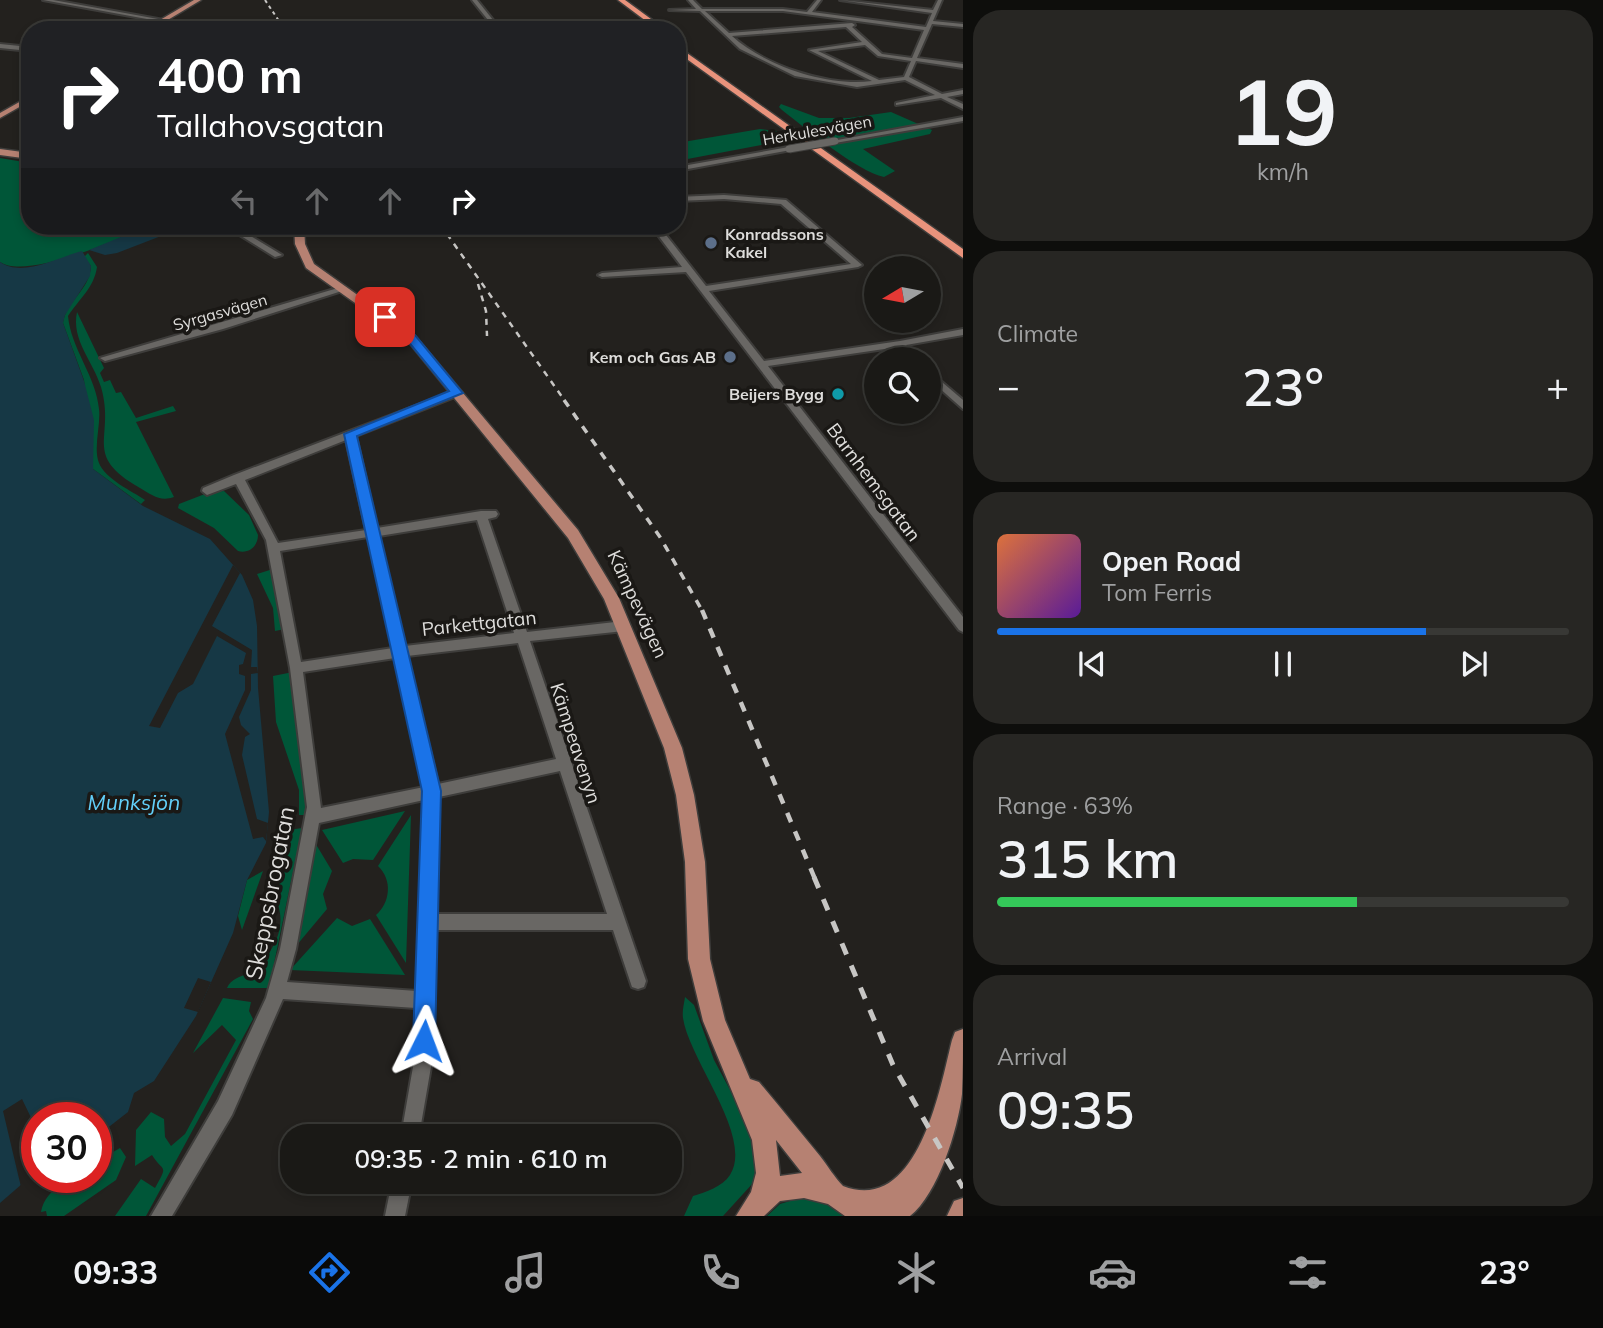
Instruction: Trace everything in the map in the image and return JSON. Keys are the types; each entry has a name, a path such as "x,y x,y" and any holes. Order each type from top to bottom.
{"highway":[{"path":"612,0 641,21"},
{"path":"621,0 650,21"},
{"path":"686,46 962,245"},
{"path":"686,55 962,255"}],"main road":[{"path":"162,20 198,0"},
{"path":"0,116 21,103"},
{"path":"0,152 21,155"},
{"name":"Kämpevägen","path":"299,235 303,254 310,266 401,329 457,393 573,534 624,626 673,748 685,795 695,862 699,959 714,1021 764,1140 768,1173 756,1207"},
{"path":"756,1207 772,1191 794,1184 832,1192 861,1213 883,1213 906,1204 931,1161 946,1116 962,1040"},
{"name":"Kämpevägen","path":"729,1058 772,1120 832,1192"},
{"path":"960,1216 962,1210"}],"street":[{"path":"45,0 168,21"},
{"path":"78,5 88,0"},
{"path":"474,0 492,21"},
{"path":"690,0 742,48 797,75 857,85 906,78 962,107"},
{"path":"809,13 819,0"},
{"path":"842,0 935,12"},
{"path":"906,78 940,0"},
{"path":"744,9 753,16"},
{"path":"671,10 744,9 809,13 927,29"},
{"path":"727,35 847,25 855,24 857,20"},
{"path":"931,22 962,26"},
{"path":"763,24 772,31"},
{"path":"847,25 880,55 962,66"},
{"path":"866,43 812,50 878,82"},
{"path":"0,46 21,48"},
{"path":"898,104 962,92"},
{"name":"Herkulesvägen","path":"686,167 962,118"},
{"path":"686,199 732,197 783,202 858,265 704,289"},
{"path":"244,235 278,256"},
{"name":"Barnhemsgatan","path":"662,235 962,627"},
{"path":"602,275 688,269"},
{"name":"Syrgasvägen","path":"105,358 232,324 341,290"},
{"path":"762,365 962,332"},
{"path":"900,344 903,347"},
{"path":"941,385 962,407"},
{"path":"207,491 457,393"},
{"path":"350,434 432,791 430,922 423,1061 412,1124"},
{"name":"Skeppsbrogatan","path":"161,1216 225,1108 277,990 288,949 314,807 296,668 274,548 239,478"},
{"name":"Kämpeavenyn","path":"374,532 486,514 521,638 562,764 615,922 638,981"},
{"path":"274,548 374,532"},
{"name":"Parkettgatan","path":"296,668 400,651 624,626"},
{"path":"312,817 562,764"},
{"path":"430,922 615,922"},
{"path":"277,990 426,1000"},
{"path":"396,1216 400,1194"}],"green space":[{"path":"781,104 819,118 849,118 891,112 932,130 930,134 863,149 895,171 884,177 860,167 832,148 782,110 779,107"},
{"path":"760,129 776,131 788,140 686,159 686,141"},
{"path":"0,158 21,162 21,235 127,235 51,262 13,266 0,262"},
{"path":"88,253 97,267 95,274 68,316 74,340 97,397 97,457 107,474 145,500 141,504 93,469 84,380 63,323 68,308 90,274 91,266 84,257"},
{"path":"77,312 104,368 100,373 104,382 110,380 116,393 121,392 136,418 173,406 176,411 136,422 174,497 164,499 152,495 122,476 111,465 104,444 105,405 101,387 77,332"},
{"path":"224,491 249,515 258,535 256,543 249,550 238,551 214,528 178,508 179,504 210,492"},
{"path":"273,569 285,629 275,631 273,608 257,574"},
{"path":"293,672 306,815 299,815 299,790 276,722 273,676"},
{"path":"405,811 373,860 353,859 343,863 322,830"},
{"path":"411,815 406,963 376,915 387,898 388,891 386,878 378,866"},
{"path":"302,828 269,988 227,988 233,980 257,966 275,943 280,915 277,902 266,887 282,831"},
{"path":"314,841 332,871 323,894 327,909 296,946"},
{"path":"263,871 242,930 238,916 247,880"},
{"path":"337,918 352,926 370,919 405,975 290,970"},
{"path":"685,997 694,1005 714,1060 751,1129 756,1172 753,1183 723,1216 684,1216 693,1196 713,1189 727,1179 735,1159 734,1140 727,1120 688,1035 683,1015"},
{"path":"223,998 251,1002 249,1011 253,1019 146,1216 115,1216 141,1179 155,1188 163,1171 152,1155 135,1166 136,1130 151,1112 164,1119 165,1137 171,1146 185,1134 236,1040 222,1025 193,1053"},
{"path":"120,1148 126,1157 116,1180 112,1183 112,1153"},
{"path":"52,1193 97,1193 64,1216 47,1216 46,1211 41,1212"},
{"path":"800,1198 822,1201 848,1216 767,1216 780,1204"}],"water":[{"path":"126,235 164,235 117,253 105,255 89,250"},
{"name":"Munksjön","path":"82,251 91,266 90,276 65,315 63,323 84,381 94,420 93,469 143,506 210,539 242,575 253,600 269,812 266,843 247,880 233,933 196,1016 154,1081 134,1093 128,1112 112,1124 112,1102 21,1102 21,1185 0,1203 0,262 19,268 41,265"}],"pier":[{"path":"233,565 240,573 212,626 252,650 251,667 257,667 258,673 251,674 251,690 239,717 241,725 250,734 245,737 242,755 257,819 268,823 266,841 263,837 253,839 225,734 245,690 245,676 239,674 239,665 243,664 246,653 217,636 193,684 178,693 160,728 149,726"},
{"path":"198,978 211,982 198,1012 184,1008"},
{"path":"22,1099 21,1187 3,1111"}],"railway":[{"path":"265,0 279,21"},
{"path":"448,235 565,401"},
{"path":"478,284 486,311 487,336"},
{"path":"564,400 660,537 702,611"},
{"path":"702,611 815,879"},
{"path":"814,877 893,1065 963,1188"}],"place":[{"name":"Konradssons Kakel","path":"711,243"},
{"name":"Kem och Gas AB","path":"730,357"},
{"name":"Beijers Bygg","path":"838,394"}],"route":[{"path":"385,317 411,338 457,393 350,434 432,791 430,922 424,1041"}]}
